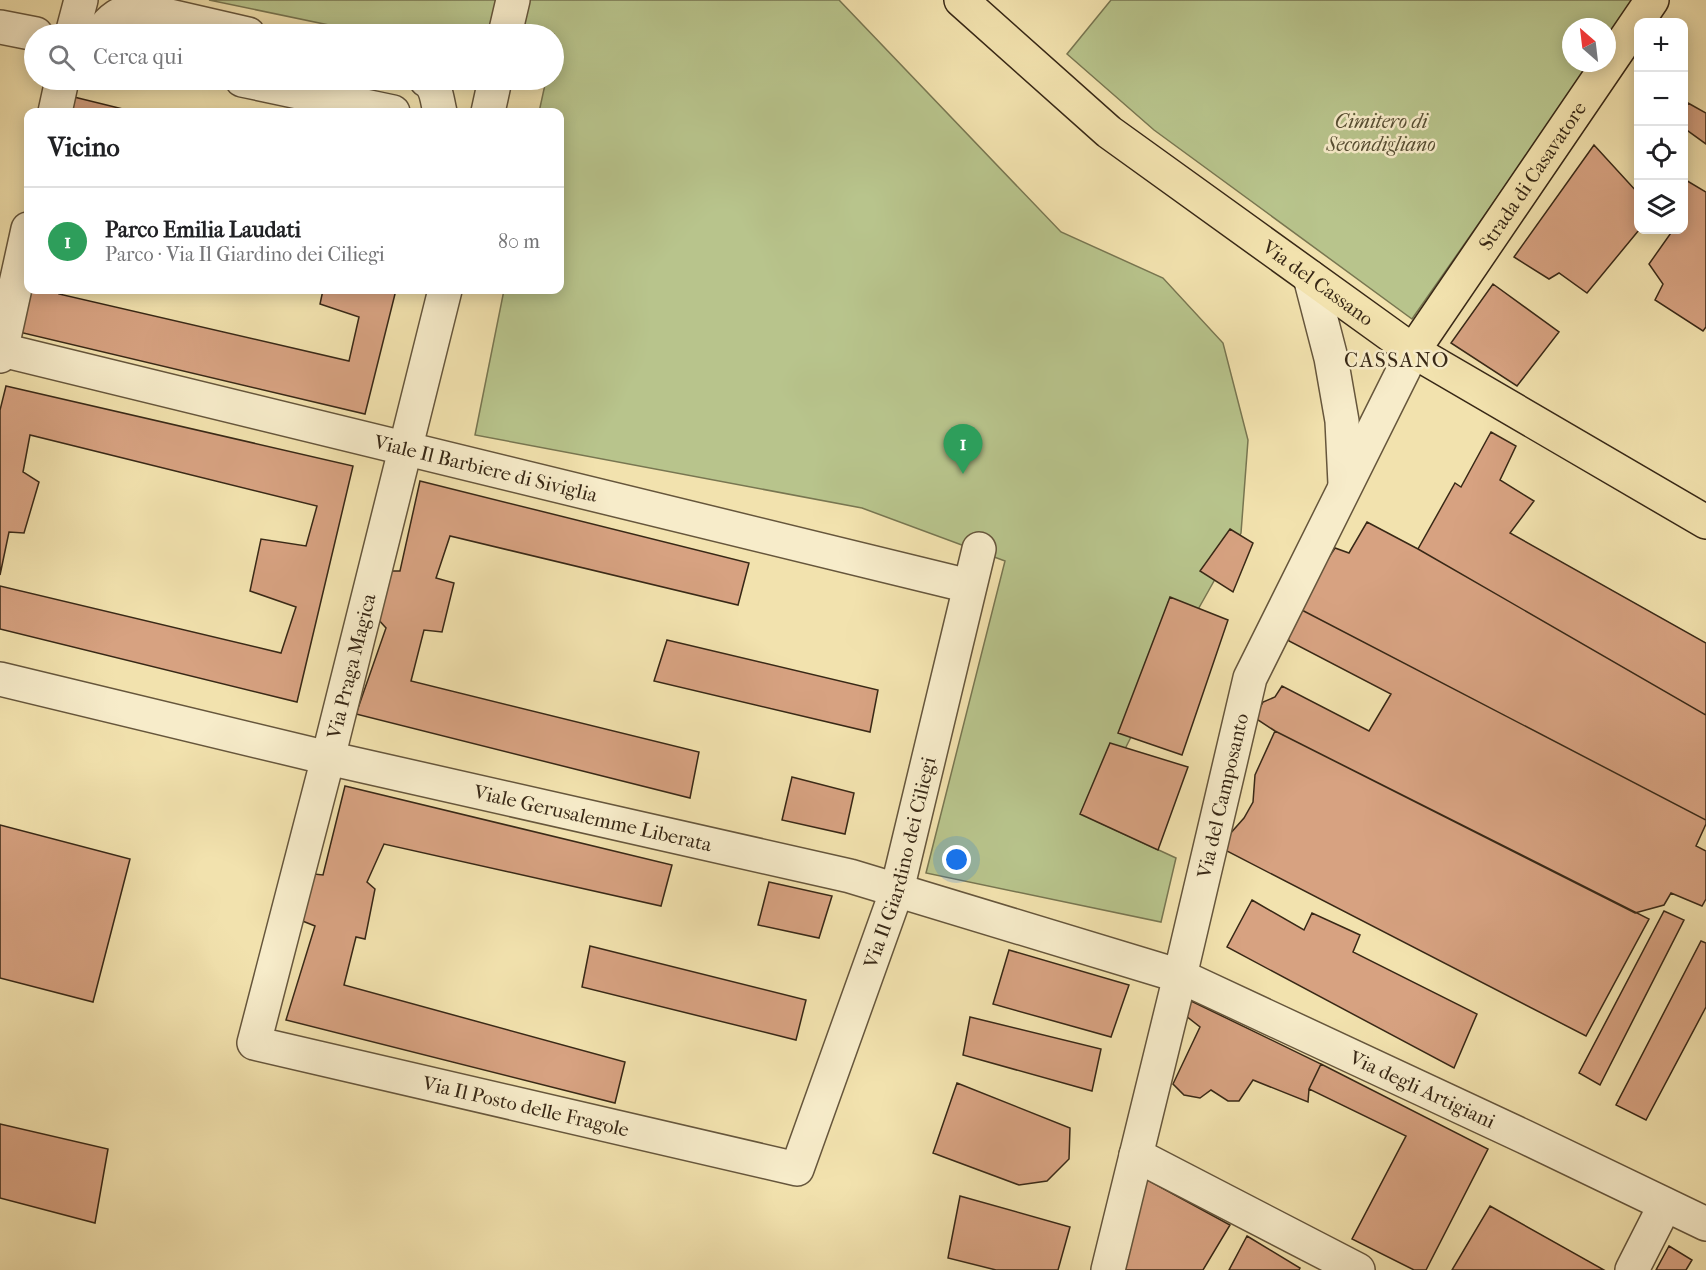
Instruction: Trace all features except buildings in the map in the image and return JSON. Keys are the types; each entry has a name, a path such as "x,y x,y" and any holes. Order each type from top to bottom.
{"main road":[{"name":"Via del Cassano","path":"961,0 1109,132 1413,351 1706,522"},
{"name":"Strada di Casavatore","path":"1413,351 1652,0"}],"street":[{"path":"75,24 81,0"},
{"path":"508,24 513,0"},
{"path":"107,24 126,10 139,9 204,24"},
{"path":"0,27 24,32"},
{"path":"56,108 60,90"},
{"path":"289,90 374,108"},
{"path":"434,90 439,108"},
{"path":"489,108 493,90"},
{"path":"1,353 24,247"},
{"path":"1310,277 1331,358 1342,421 1345,488"},
{"name":"Via Praga Magica","path":"254,1042 444,294"},
{"name":"Via del Camposanto","path":"1108,1270 1250,678 1413,351"},
{"name":"Viale Il Barbiere di Siviglia","path":"1,353 969,586"},
{"name":"Via Il Giardino dei Ciliegi","path":"797,1169 897,890 979,549"},
{"name":"Viale Gerusalemme Liberata","path":"0,679 328,758 838,873 1180,976"},
{"name":"Via degli Artigiani","path":"1180,976 1706,1224"},
{"name":"Via Il Posto delle Fragole","path":"254,1042 797,1169"},
{"path":"1136,1155 1358,1270"},
{"path":"1632,1270 1665,1205"}],"green space":[{"path":"209,0 839,0 1061,232 1163,278 1223,343 1248,440 1241,533 1169,661 1119,761 1096,821 1176,858 1161,922 926,873 1005,561 862,508 475,435 503,294 564,294 564,108 540,108 544,90 564,90 564,24 324,24"},
{"name":"Cimitero di Secondigliano","path":"1111,0 1635,0 1616,27 1616,18 1562,18 1562,72 1585,72 1412,319 1154,130 1067,54"}],"place":[{"name":"Parco Emilia Laudati","path":"963,474"}],"district":[{"name":"CASSANO","path":"1397,360"}]}
